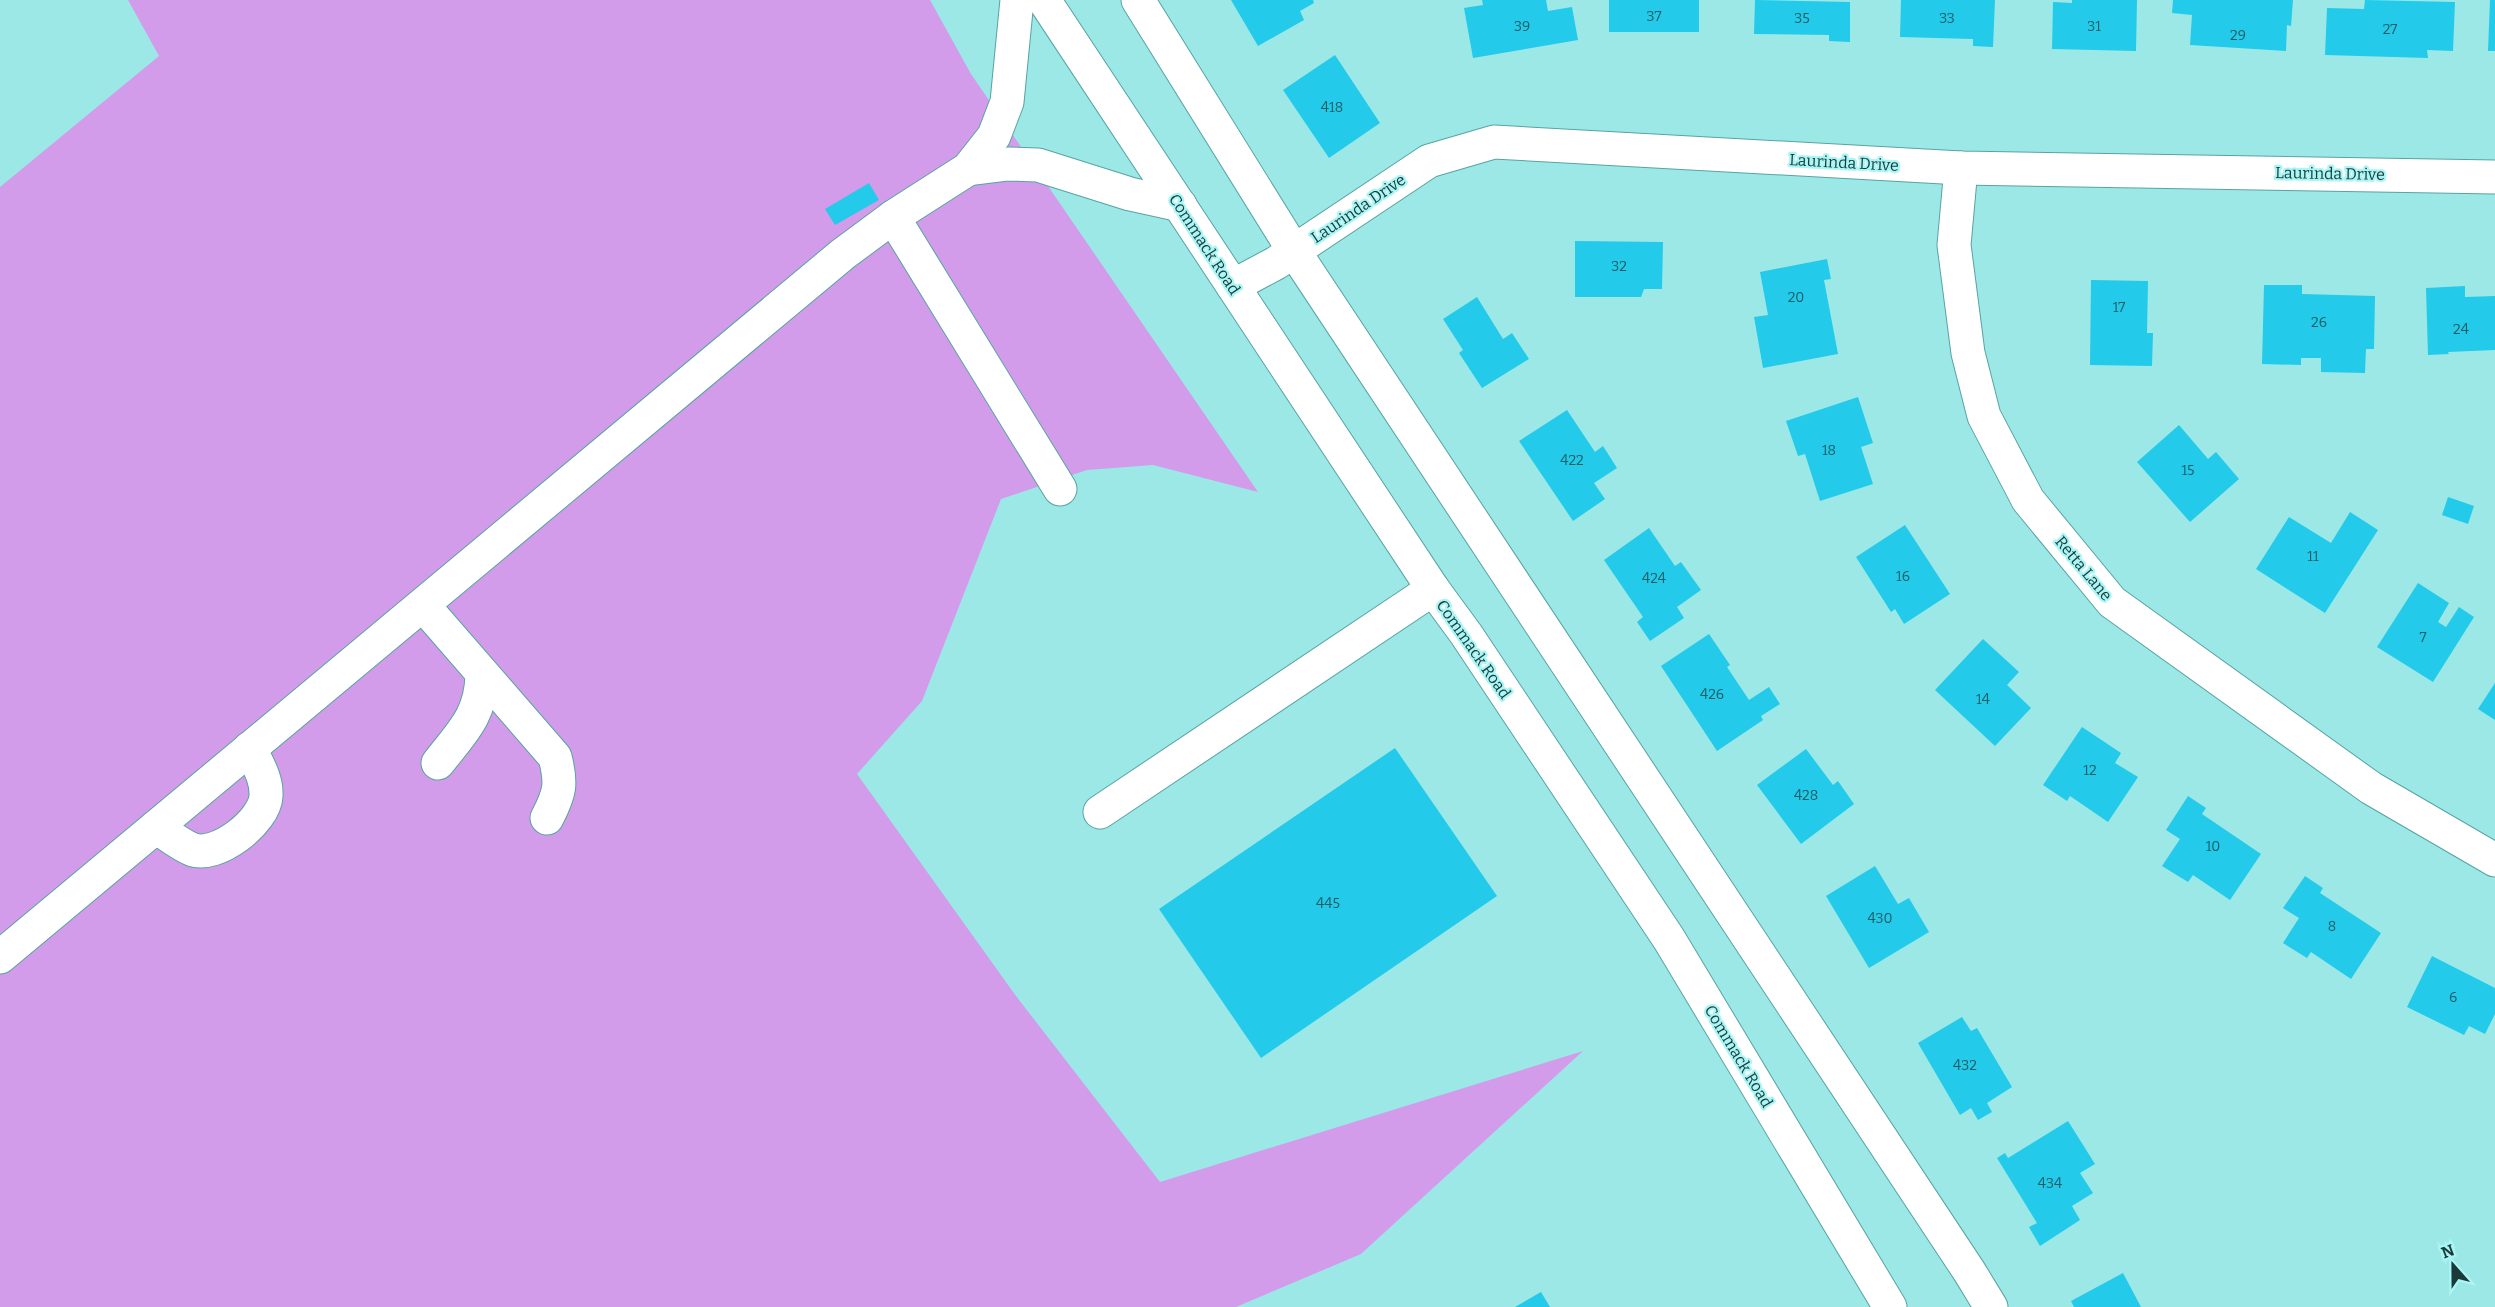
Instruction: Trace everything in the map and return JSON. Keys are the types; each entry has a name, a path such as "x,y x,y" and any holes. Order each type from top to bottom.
{"street":[{"path":"0,957 843,254 893,217 968,170 994,136 1004,115 1010,86 1017,0"},
{"name":"Commack Road","path":"1044,0 1433,589 1669,939 1890,1307"},
{"path":"1138,0 1294,250 1991,1307"},
{"name":"Laurinda Drive","path":"1233,286 1294,250 1429,161 1494,142 1961,168 2495,177"},
{"path":"968,170 1008,164 1038,165 1130,194 1179,205"},
{"name":"Retta Lane","path":"1961,168 1954,245 1968,352 1984,416 2028,500 2112,602 2371,788 2495,860"},
{"path":"893,217 1060,489"},
{"path":"1100,812 1433,589"},
{"path":"423,604 555,757 560,778 558,797 547,818"},
{"path":"438,763 473,718 482,697 482,675"},
{"path":"156,826 192,850 208,852 226,845 260,814 266,798 265,781 250,748"}],"shaded area":[{"path":"128,0 930,0 971,74 1258,492 1153,465 1087,470 1001,499 922,701 857,774 1016,996 1160,1182 1583,1051 1361,1254 1236,1307 0,1307 0,187 159,56"}],"building":[{"path":"1231,0 1313,0 1314,3 1300,11 1304,20 1258,46"},
{"path":"1482,0 1546,0 1548,11 1572,7 1578,40 1473,58 1464,8 1483,5"},
{"path":"1609,0 1699,0 1699,32 1609,32"},
{"path":"1755,0 1850,2 1850,42 1829,41 1829,35 1754,34"},
{"path":"1901,0 1995,0 1993,47 1973,46 1973,39 1900,37"},
{"path":"2072,0 2137,0 2136,51 2052,49 2053,2 2072,3"},
{"path":"2173,0 2293,0 2291,26 2287,25 2286,51 2190,45 2192,15 2172,13"},
{"path":"2365,0 2455,2 2453,51 2427,50 2428,58 2325,55 2327,8 2364,9"},
{"path":"2490,0 2495,0 2495,51 2488,51"},
{"path":"1335,55 1380,123 1329,158 1283,90"},
{"path":"869,183 879,200 835,225 825,209"},
{"path":"1575,241 1663,242 1662,289 1644,289 1641,297 1575,297"},
{"path":"1827,259 1831,279 1824,280 1838,354 1763,368 1754,317 1768,315 1760,272"},
{"path":"2091,280 2148,281 2147,333 2153,333 2152,366 2090,365"},
{"path":"2264,285 2302,285 2302,294 2375,296 2374,349 2366,349 2365,373 2321,372 2321,358 2301,358 2301,365 2262,364"},
{"path":"2465,286 2465,297 2495,296 2495,350 2428,355 2426,288"},
{"path":"1477,297 1503,339 1512,333 1529,359 1482,388 1459,353 1463,350 1443,319"},
{"path":"1858,397 1873,443 1861,447 1873,484 1820,501 1805,454 1798,456 1786,421"},
{"path":"1567,410 1595,452 1603,446 1617,468 1594,483 1605,499 1573,521 1519,441"},
{"path":"2179,425 2208,459 2216,452 2239,479 2190,522 2137,462"},
{"path":"2448,497 2474,506 2468,524 2442,515"},
{"path":"2350,512 2378,530 2325,613 2256,569 2289,517 2331,543"},
{"path":"1905,525 1950,594 1904,624 1895,609 1891,612 1856,557"},
{"path":"1649,528 1675,566 1681,562 1701,590 1677,607 1684,618 1650,641 1637,622 1643,617 1604,560"},
{"path":"2418,583 2449,603 2438,622 2446,627 2459,607 2474,617 2433,682 2377,647"},
{"path":"1709,634 1730,665 1727,667 1749,700 1769,687 1780,704 1761,716 1763,720 1717,751 1661,666"},
{"path":"1983,639 2019,672 2007,685 2031,708 1995,746 1935,690"},
{"path":"2495,683 2495,720 2478,709"},
{"path":"2082,727 2121,753 2115,763 2138,777 2108,822 2070,796 2067,801 2043,785"},
{"path":"1395,748 1497,896 1261,1058 1159,909"},
{"path":"1806,749 1833,785 1838,781 1854,804 1801,844 1757,785"},
{"path":"2188,796 2206,808 2202,814 2261,854 2230,900 2193,875 2188,882 2162,866 2180,839 2166,830"},
{"path":"1875,866 1898,904 1909,898 1929,932 1869,968 1826,896"},
{"path":"2305,876 2323,888 2320,893 2381,933 2351,979 2311,952 2307,958 2283,943 2299,918 2283,908"},
{"path":"2432,956 2495,988 2495,1014 2485,1034 2469,1026 2464,1035 2407,1007"},
{"path":"1962,1017 1971,1031 1977,1028 2012,1087 1987,1103 1992,1112 1978,1120 1971,1108 1960,1115 1918,1043"},
{"path":"2068,1121 2095,1164 2080,1173 2093,1193 2072,1206 2080,1220 2040,1246 2029,1227 2037,1223 1997,1158 2005,1153 2008,1158"},
{"path":"2123,1273 2141,1307 2074,1307 2071,1301"},
{"path":"1541,1292 1550,1307 1515,1307"}]}
